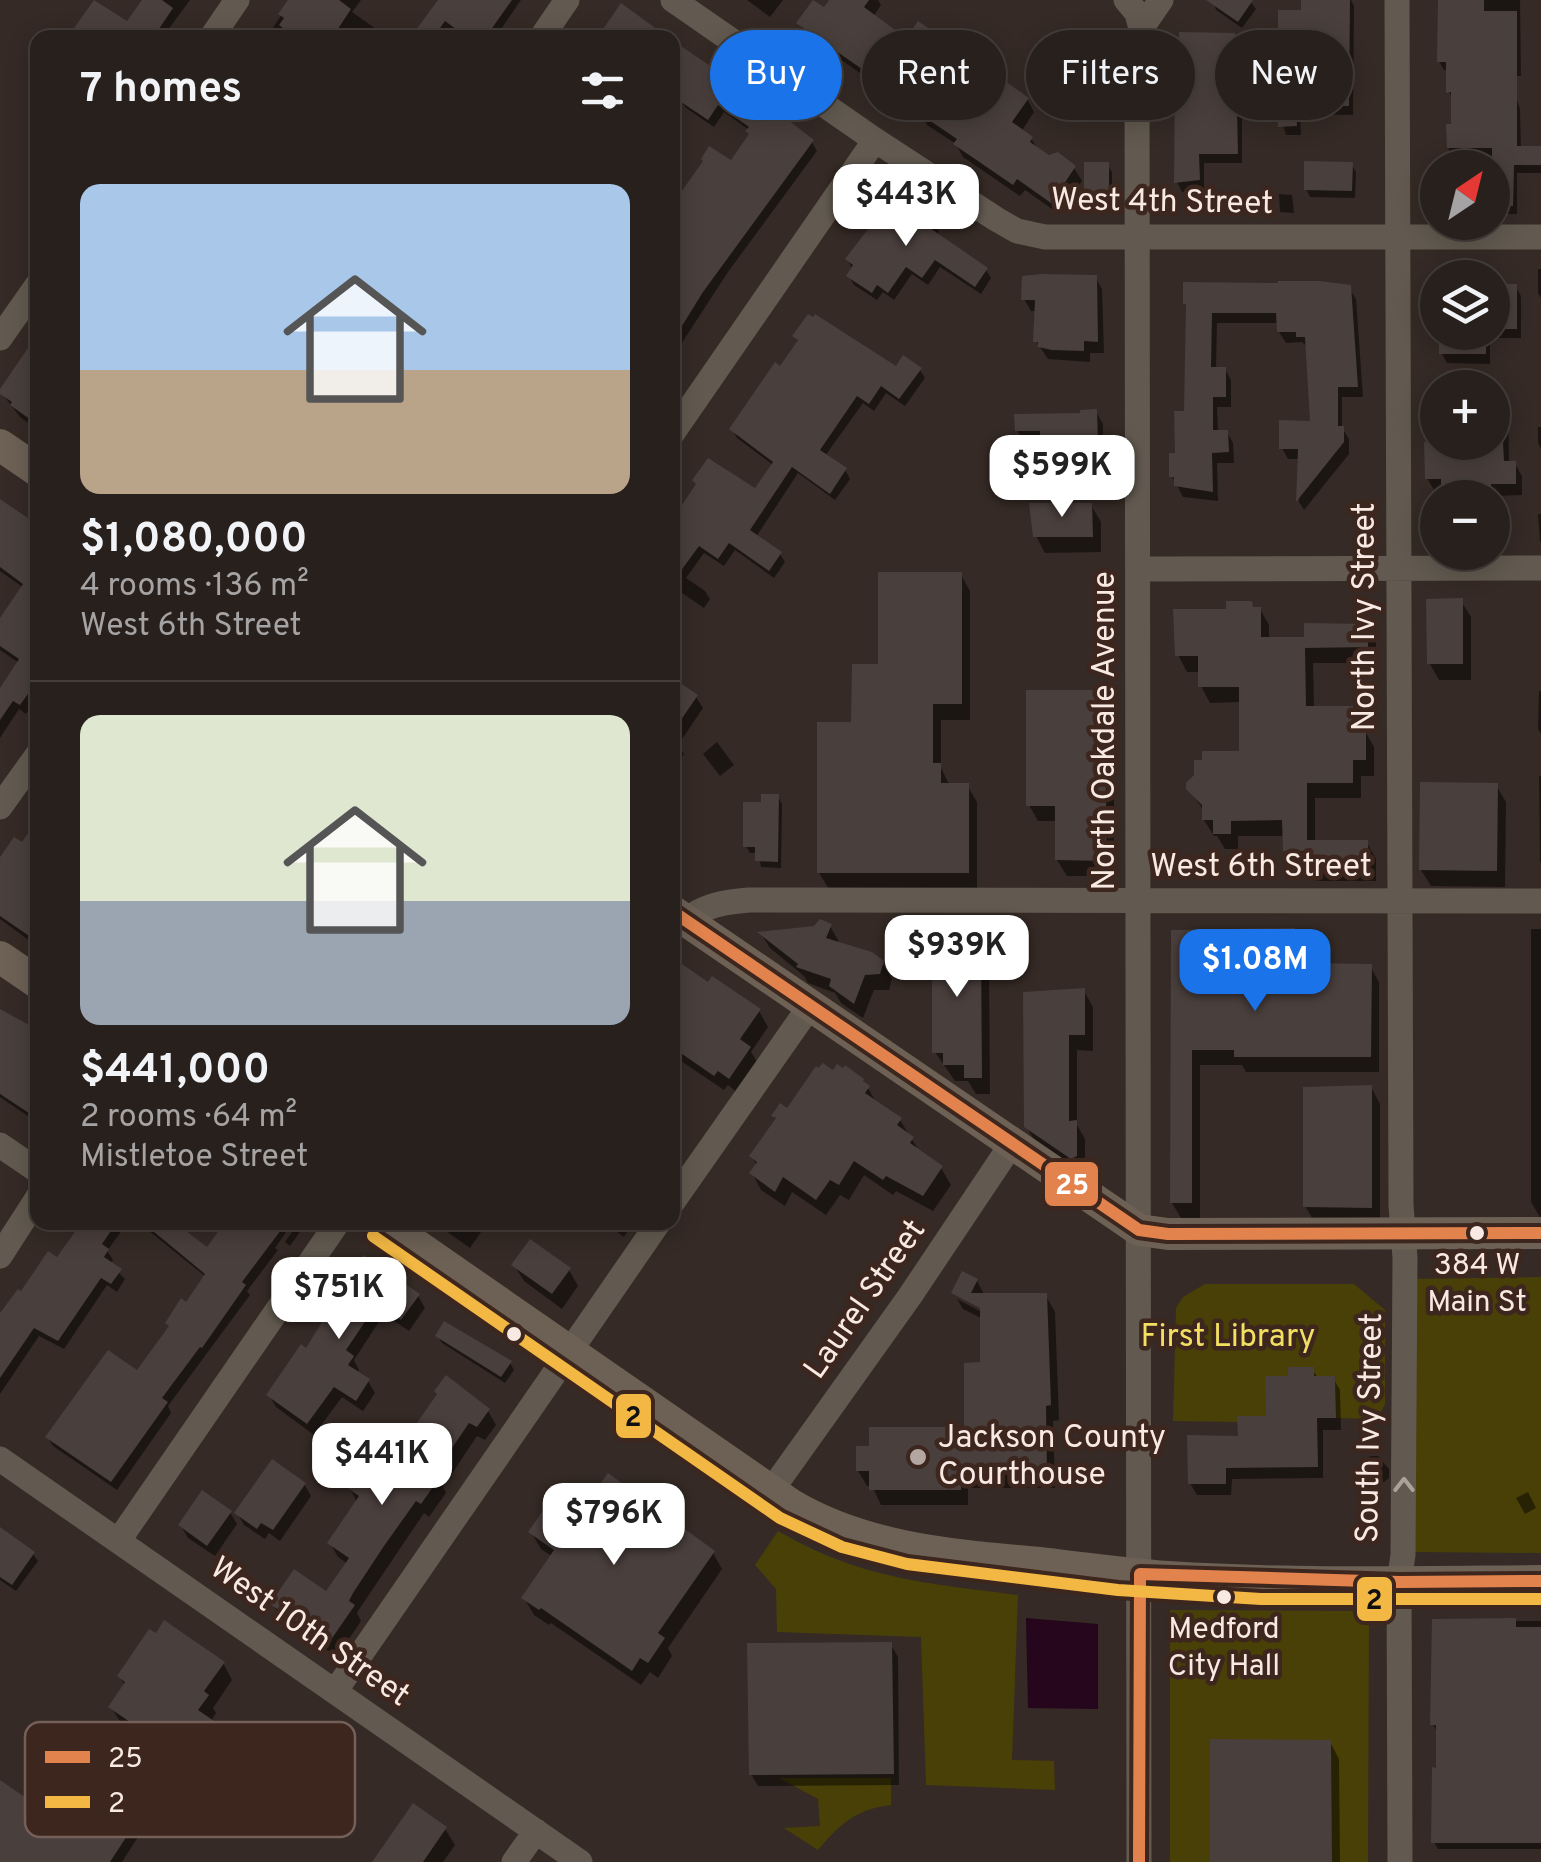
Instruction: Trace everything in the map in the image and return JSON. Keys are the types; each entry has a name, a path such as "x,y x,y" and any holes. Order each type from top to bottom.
{"main road":[{"path":"0,445 30,466"},
{"path":"680,917 1139,1230 1168,1234 1541,1233"},
{"path":"0,957 30,978"},
{"path":"395,1230 771,1491 815,1519 863,1537 956,1555 1140,1574 1399,1582 1541,1581"}],"street":[{"path":"217,30 238,0"},
{"path":"546,30 567,0"},
{"name":"West 4th Street","path":"673,0 875,140 1017,231 1045,237 1541,237"},
{"path":"1126,0 1137,13 1140,28"},
{"path":"1140,28 1161,0"},
{"name":"North Ivy Street","path":"1396,0 1403,1233"},
{"name":"North Oakdale Avenue","path":"1140,28 1140,1862"},
{"path":"680,422 875,140"},
{"path":"0,338 30,295"},
{"path":"1140,568 1541,568"},
{"path":"0,807 30,765"},
{"name":"West 6th Street","path":"680,916 749,900 1541,901"},
{"path":"680,1192 810,1006"},
{"path":"0,1145 30,1166"},
{"name":"Laurel Street","path":"771,1491 910,1296 1011,1145"},
{"path":"0,1256 30,1209"},
{"path":"119,1540 332,1230"},
{"path":"336,1690 653,1230"},
{"name":"South Ivy Street","path":"1400,1862 1403,1233"},
{"name":"West 10th Street","path":"0,1459 580,1862"},
{"path":"514,1862 536,1831"}],"green space":[{"path":"1541,1277 1541,1553 1411,1552 1410,1279"},
{"name":"First Library","path":"1205,1284 1354,1284 1385,1310 1385,1404 1378,1419 1336,1418 1335,1376 1314,1376 1313,1367 1288,1367 1288,1376 1266,1377 1266,1416 1238,1416 1238,1422 1173,1421 1176,1308 1183,1297"},
{"path":"778,1531 837,1560 866,1569 923,1582 1018,1595 1012,1760 1054,1761 1055,1790 926,1785 921,1637 777,1632 776,1589 755,1565"},
{"path":"1170,1610 1369,1611 1368,1862 1170,1862"},
{"path":"779,1778 891,1778 891,1805 850,1819 818,1850 784,1828 820,1826 818,1799"}],"shaded area":[{"path":"1026,1618 1098,1624 1098,1709 1028,1708"}],"building":[{"path":"94,0 127,21 142,0 162,0 173,8 158,30 73,30"},
{"path":"288,0 339,0 351,9 337,30 286,30 279,25 284,18 278,14"},
{"path":"438,0 512,0 491,30 457,30 445,21 439,30 416,30"},
{"path":"813,0 824,7 829,0 869,0 864,7 895,30 862,30 862,69 842,55 842,30 806,30 796,23"},
{"path":"1206,0 1253,0 1238,22"},
{"path":"1301,0 1350,0 1350,30 1278,30 1278,10 1301,10"},
{"path":"1438,0 1484,0 1484,11 1517,11 1517,146 1541,146 1541,165 1514,165 1513,206 1510,150 1447,148 1451,92 1446,93 1446,62 1437,62"},
{"path":"621,3 658,30 602,30"},
{"path":"918,21 931,30 912,30"},
{"path":"1195,32 1215,33 1215,120 1237,120 1238,154 1199,154 1200,180 1174,183 1175,120 1195,120"},
{"path":"680,45 710,66 708,120 680,101"},
{"path":"1006,82 1026,96 1026,102 1012,122 1033,137 1030,142 1049,155 1058,152 1076,166 1051,203 1017,179 1013,185 953,144 957,139 929,120 1006,120"},
{"path":"739,120 788,120 814,140 680,329 680,194 709,146 731,160 749,134 745,131 749,127"},
{"path":"1278,120 1297,120 1297,126 1278,127"},
{"path":"1304,161 1353,162 1352,191 1304,190"},
{"path":"1084,162 1109,162 1109,205 1084,205"},
{"path":"896,193 935,221 930,228 988,268 975,287 935,260 922,278 906,267 888,293 877,285 872,293 846,276 853,265 845,259"},
{"path":"1097,275 1098,342 1084,341 1084,351 1052,350 1033,342 1035,300 1021,300 1022,276"},
{"path":"1183,282 1351,285 1358,387 1338,387 1338,426 1344,426 1344,442 1296,502 1298,449 1279,449 1279,420 1310,421 1305,337 1296,337 1296,332 1277,332 1276,313 1212,313 1211,367 1226,367 1226,397 1213,397 1213,430 1228,430 1229,452 1212,453 1213,492 1174,486 1174,477 1169,477 1169,453 1175,453 1174,411 1184,411"},
{"path":"1510,284 1517,284 1517,329 1510,329"},
{"path":"808,314 815,314 896,366 903,355 922,368 899,399 881,386 869,404 857,396 820,450 847,468 830,494 792,467 750,530 782,552 769,571 729,543 718,559 699,546 680,572 680,508 696,484 692,480 708,458 755,488 773,462 729,429 775,362 780,366 798,340 792,336"},
{"path":"30,349 30,419 10,405 12,402 0,394"},
{"path":"1439,350 1486,350 1486,354 1439,354"},
{"path":"1097,409 1098,445 1040,443 1040,431 1015,431 1014,414"},
{"path":"1424,460 1516,461 1516,484 1510,484 1510,480 1425,479"},
{"path":"0,499 30,520 30,691 20,705 13,701 0,720 0,688 19,659 0,646 0,618 23,584 0,567"},
{"path":"1029,503 1092,503 1093,537 1033,537"},
{"path":"878,572 962,572 962,704 933,704 933,763 941,763 941,783 969,783 969,873 817,873 817,722 851,722 852,664 878,664"},
{"path":"1463,598 1463,664 1427,664 1426,599"},
{"path":"1226,601 1252,601 1253,607 1261,607 1261,637 1304,637 1304,623 1368,624 1368,647 1305,648 1306,706 1353,706 1354,728 1366,728 1366,760 1353,760 1353,783 1307,783 1307,840 1368,840 1368,865 1304,865 1304,851 1283,851 1282,820 1231,821 1231,834 1213,834 1213,820 1202,820 1202,805 1186,789 1186,783 1194,775 1194,760 1202,760 1202,751 1239,751 1239,687 1198,687 1198,656 1175,656 1173,609 1226,609"},
{"path":"680,683 698,695 680,721"},
{"path":"1026,690 1106,690 1106,861 1055,860 1055,806 1026,806"},
{"path":"1420,782 1498,783 1497,871 1419,870"},
{"path":"761,794 779,794 778,862 755,861 755,847 743,847 743,802 761,802"},
{"path":"30,830 30,937 0,916 0,857 14,837 22,842"},
{"path":"820,919 832,924 826,938 872,952 884,961 880,974 865,975 854,1004 829,986 831,979 796,967 798,964 757,932 814,926"},
{"path":"932,926 969,926 969,950 981,950 982,1078 964,1078 964,1065 943,1065 943,1053 932,1053"},
{"path":"1295,928 1295,946 1307,963 1372,964 1371,1057 1234,1057 1234,1050 1192,1050 1192,1203 1170,1203 1171,930"},
{"path":"680,963 708,982 712,976 761,1009 740,1039 751,1047 729,1079 718,1071 714,1076 680,1053"},
{"path":"1085,988 1085,1035 1069,1035 1069,1121 1077,1120 1077,1156 1071,1159 1024,1127 1023,992"},
{"path":"0,1009 30,1026 30,1114 0,1094"},
{"path":"823,1063 833,1070 837,1064 843,1068 845,1065 864,1079 870,1086 865,1093 902,1118 897,1125 914,1137 910,1143 943,1166 923,1196 886,1176 883,1180 854,1161 839,1185 830,1180 816,1200 783,1177 775,1192 749,1173 757,1162 749,1156 776,1118 771,1116 780,1103 787,1108 816,1066"},
{"path":"1372,1085 1372,1208 1303,1207 1303,1087"},
{"path":"76,1230 112,1230 102,1244 109,1249 104,1257 122,1269 111,1284 101,1278 58,1341 34,1328 0,1378 0,1313 18,1289 21,1291 48,1251 57,1257"},
{"path":"152,1230 185,1230 207,1247 219,1230 281,1230 242,1282 246,1285 202,1348 162,1398 168,1402 111,1482 45,1437 108,1350 137,1370 169,1326 165,1323 181,1298 186,1302 205,1274"},
{"path":"530,1239 571,1268 552,1294 511,1265"},
{"path":"363,1255 420,1294 401,1320 377,1304 346,1350 354,1356 348,1365 370,1379 356,1401 334,1387 307,1424 266,1395 301,1344 306,1348"},
{"path":"962,1271 978,1279 971,1293 1047,1293 1051,1405 1046,1406 1047,1473 961,1473 961,1490 869,1490 869,1471 856,1471 856,1446 869,1446 869,1427 964,1427 964,1363 980,1362 980,1308 951,1293"},
{"path":"444,1321 512,1361 501,1377 435,1336"},
{"path":"1288,1367 1314,1367 1314,1376 1335,1376 1336,1418 1317,1418 1318,1467 1226,1468 1226,1484 1188,1484 1187,1435 1238,1436 1237,1416 1266,1416 1265,1376 1288,1376"},
{"path":"446,1375 490,1409 477,1427 469,1423 435,1473 440,1477 421,1504 416,1501 384,1546 349,1601 355,1605 328,1644 270,1604 294,1569 326,1591 349,1558 327,1543 359,1496 346,1487 359,1469 370,1477 406,1426 412,1430"},
{"path":"272,1459 306,1483 273,1530 261,1523 257,1529 234,1513"},
{"path":"608,1473 715,1551 658,1633 665,1638 648,1663 640,1658 632,1671 521,1598 554,1550 528,1532 563,1482 589,1500"},
{"path":"202,1490 232,1511 207,1546 178,1525"},
{"path":"0,1527 35,1552 12,1585 0,1577"},
{"path":"1516,1618 1516,1627 1541,1627 1541,1843 1431,1843 1432,1767 1436,1768 1436,1725 1430,1725 1432,1619"},
{"path":"164,1620 225,1662 204,1691 209,1695 198,1710 216,1722 130,1722 108,1707 125,1682 117,1676 149,1629 156,1633"},
{"path":"892,1642 894,1774 749,1775 747,1643"},
{"name":"Medford City Hall","path":"1210,1739 1331,1740 1332,1862 1210,1862"},
{"path":"0,1780 25,1797 25,1837 126,1837 110,1862 0,1862"},
{"path":"413,1803 447,1827 423,1862 372,1862"}],"transit line":[{"name":"25","path":"680,916 1139,1230 1168,1234 1541,1233"},
{"name":"2","path":"373,1236 780,1518 842,1547 907,1564 1118,1590 1261,1599 1541,1599"},
{"name":"25","path":"1140,1574 1399,1582 1541,1581"},
{"name":"25","path":"1139,1862 1140,1574"}],"place":[{"name":"384 W Main St","path":"1477,1233"},
{"name":"Jackson County Courthouse","path":"918,1457"},
{"name":"Medford City Hall","path":"1224,1597"}]}
